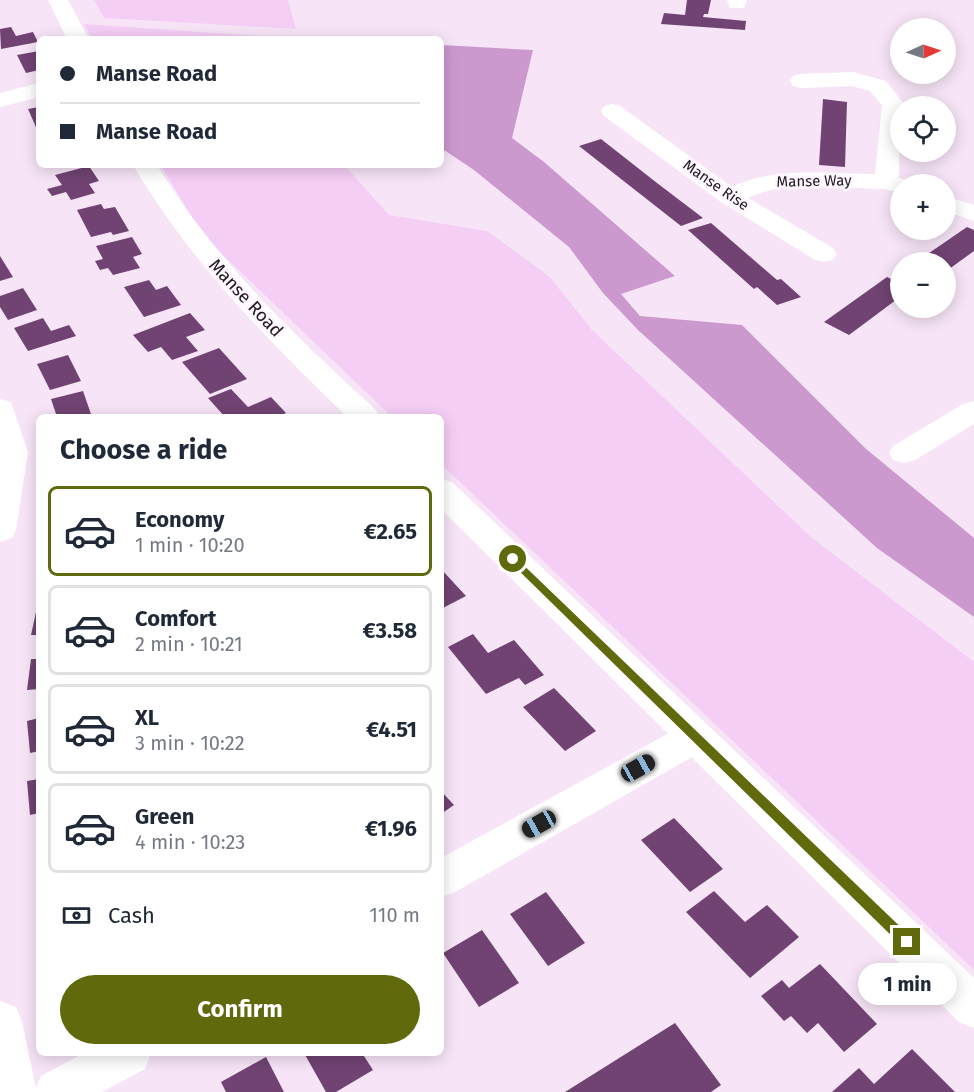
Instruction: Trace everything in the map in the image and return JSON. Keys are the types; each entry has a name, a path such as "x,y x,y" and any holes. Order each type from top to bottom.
{"street":[{"path":"58,0 76,36"},
{"path":"801,81 853,79 878,86 893,104 894,174"},
{"path":"0,100 36,91"},
{"name":"Manse Rise","path":"612,111 730,197 824,254"},
{"name":"Manse Road","path":"147,168 185,231 229,283 276,332 362,414"},
{"name":"Manse Way","path":"730,197 755,185 782,180 890,184"},
{"path":"956,206 974,213"},
{"path":"0,408 13,452 7,501 0,530"},
{"path":"904,453 973,412"},
{"path":"444,493 974,1007"},
{"path":"444,877 695,737"},
{"path":"0,1022 14,1092"},
{"path":"57,1092 123,1056"}],"shaded area":[{"path":"94,0 288,0 296,29 104,18"},
{"path":"84,24 258,36 90,36"},
{"path":"444,45 533,50 512,138 544,162 675,276 621,294 640,316 742,325 865,448 974,538 974,617 877,548 638,330 603,293 569,247 474,170 444,150"},
{"path":"163,168 347,168 389,215 487,231 549,276 592,330 811,537 974,662 974,970 444,467 444,414 389,414 202,235"}],"building":[{"path":"687,0 711,0 708,14 704,14 703,17 746,21 745,30 661,24 664,13 685,15"},
{"path":"11,27 16,36 33,32 36,42 1,49 0,29"},
{"path":"36,52 36,71 26,73 17,55"},
{"path":"823,99 847,102 845,167 819,165"},
{"path":"36,108 36,127 28,109"},
{"path":"601,139 703,218 681,226 579,146"},
{"path":"90,168 99,181 89,184 95,193 71,200 66,192 52,196 47,189 62,185 55,175"},
{"path":"101,204 104,209 115,207 129,231 113,235 111,232 91,237 77,210"},
{"path":"711,223 777,280 781,279 801,297 777,305 757,287 754,289 688,230"},
{"path":"967,227 974,230 974,251 956,264 956,252 931,252 948,240 956,240 956,235"},
{"path":"132,237 142,254 133,257 140,268 113,275 108,268 100,270 95,261 103,259 96,246"},
{"path":"0,256 13,277 0,281"},
{"path":"887,277 890,278 890,304 849,335 824,322"},
{"path":"149,280 156,290 167,286 181,305 144,317 124,287"},
{"path":"23,288 37,310 8,320 0,307 0,296"},
{"path":"190,313 205,330 186,337 198,351 172,360 161,347 148,352 133,335"},
{"path":"43,318 51,331 69,325 76,336 28,351 14,328"},
{"path":"219,348 247,379 210,394 182,362"},
{"path":"68,355 81,381 50,390 37,364"},
{"path":"231,389 248,407 271,397 286,413 222,414 208,398"},
{"path":"83,391 91,414 56,414 51,399"},
{"path":"444,572 466,596 444,607"},
{"path":"36,612 36,635 31,635"},
{"path":"473,634 488,653 514,640 544,675 525,685 519,678 486,694 448,647"},
{"path":"31,659 36,659 36,689 27,690"},
{"path":"554,688 596,731 565,751 523,707"},
{"path":"36,719 36,752 30,753 27,721"},
{"path":"36,780 36,814 30,815 27,781"},
{"path":"444,794 454,805 444,812"},
{"path":"674,818 723,869 690,892 641,840"},
{"path":"714,891 745,922 767,905 799,937 750,978 686,912"},
{"path":"546,892 585,943 548,966 510,914"},
{"path":"482,930 519,983 479,1007 444,952"},
{"path":"820,964 877,1024 844,1052 818,1023 807,1033 791,1016 784,1021 761,996 782,980 789,988"},
{"path":"675,1023 721,1085 711,1092 565,1092"},
{"path":"912,1049 955,1092 832,1092 859,1068 874,1084"},
{"path":"306,1056 364,1056 373,1070 336,1092 326,1092"},
{"path":"266,1057 284,1092 226,1092 221,1082"}],"route":[{"path":"513,559 907,942"}]}
